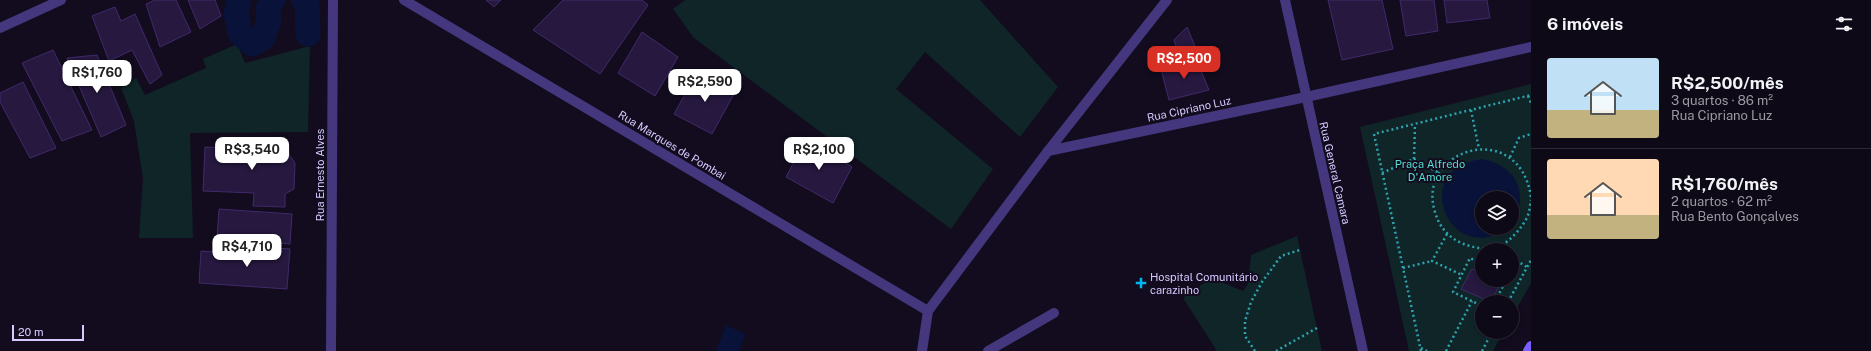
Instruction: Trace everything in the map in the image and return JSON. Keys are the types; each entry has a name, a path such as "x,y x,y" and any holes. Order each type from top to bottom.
{"main road":[{"path":"1528,351 1531,346"}],"street":[{"path":"0,28 61,0"},
{"name":"Rua Ernesto Alves","path":"331,351 333,0"},
{"name":"Rua Marques de Pombai","path":"404,0 928,311"},
{"path":"922,351 928,311 1048,151 1167,0"},
{"name":"Rua General Camara","path":"1285,0 1363,351"},
{"name":"Rua Cipriano Luz","path":"1048,151 1531,48"},
{"path":"988,351 1054,313"}],"path":[{"path":"1427,351 1421,350 1374,134 1530,96 1531,102"},
{"path":"1471,110 1479,149"},
{"path":"1414,159 1415,124"},
{"path":"1510,157 1519,138 1531,134"},
{"path":"1475,247 1461,243 1447,234 1438,221 1433,205 1433,189 1439,173 1450,161 1463,152 1479,149 1495,150 1510,157 1522,168 1530,183 1531,198 1528,215 1520,229 1504,243"},
{"path":"1382,173 1414,159"},
{"path":"1414,159 1439,173"},
{"path":"1432,261 1447,234"},
{"path":"1255,351 1245,336 1245,321 1251,302 1262,282 1281,256 1300,250"},
{"path":"1475,260 1470,258 1453,292 1475,302"},
{"path":"1512,295 1531,260"},
{"path":"1403,268 1432,261 1462,275"},
{"path":"1519,262 1527,267"},
{"path":"1446,351 1472,301"},
{"path":"1276,351 1317,328"},
{"path":"1482,351 1488,339"}],"green space":[{"path":"685,0 980,0 1058,87 1020,137 925,52 896,89 993,169 951,229 694,38 673,9"},
{"path":"237,44 245,63 310,46 308,132 190,133 193,238 139,238 143,178 134,121 121,88 136,78 145,95 206,68 203,59"},
{"name":"Praça Alfredo D'Amore","path":"1531,84 1531,283 1519,304 1519,295 1475,295 1475,339 1500,339 1493,351 1409,351 1360,127"},
{"path":"1297,236 1322,351 1217,351 1183,298 1211,278 1243,291 1248,284 1251,255"}],"water":[{"path":"1482,159 1494,162 1511,174 1520,191 1519,206 1519,191 1475,191 1475,235 1491,235 1487,237 1469,236 1455,227 1445,213 1442,196 1446,180 1459,167"},
{"path":"726,325 745,334 739,351 716,351"}],"building":[{"path":"155,0 176,0 191,32 160,47 146,4"},
{"path":"188,0 215,0 221,16 200,29"},
{"path":"486,0 501,0 494,7"},
{"path":"563,0 642,0 648,5 600,74 533,30"},
{"path":"1328,0 1382,0 1393,49 1342,60"},
{"path":"1400,0 1434,0 1438,31 1406,36"},
{"path":"1444,0 1487,0 1490,18 1447,23"},
{"path":"115,7 121,21 135,14 162,75 150,84 132,50 109,61 92,16"},
{"path":"1187,27 1197,51 1180,58 1174,40"},
{"path":"642,32 678,57 655,96 618,73"},
{"path":"53,50 92,130 62,141 22,63"},
{"path":"97,55 126,125 101,137 67,58"},
{"path":"1197,61 1209,90 1169,100 1161,69"},
{"path":"698,71 735,92 712,134 674,114"},
{"path":"23,82 56,148 30,158 0,102 0,93"},
{"path":"256,138 285,139 288,153 295,163 294,189 285,194 285,207 253,206 254,193 203,191 205,147 255,149"},
{"path":"806,139 852,167 833,203 786,177"},
{"path":"219,209 292,214 290,244 217,238"},
{"path":"248,246 290,249 287,289 199,283 201,251 245,254"},
{"path":"1472,269 1475,270 1475,287 1498,287 1494,295 1475,295 1461,289"}],"waterway":[{"path":"239,0 236,14 240,33 252,44 263,38 269,21 268,8 273,0"},
{"path":"304,0 307,2 308,34"}],"place":[{"name":"Hospital Comunitário carazinho","path":"1141,283"}]}
